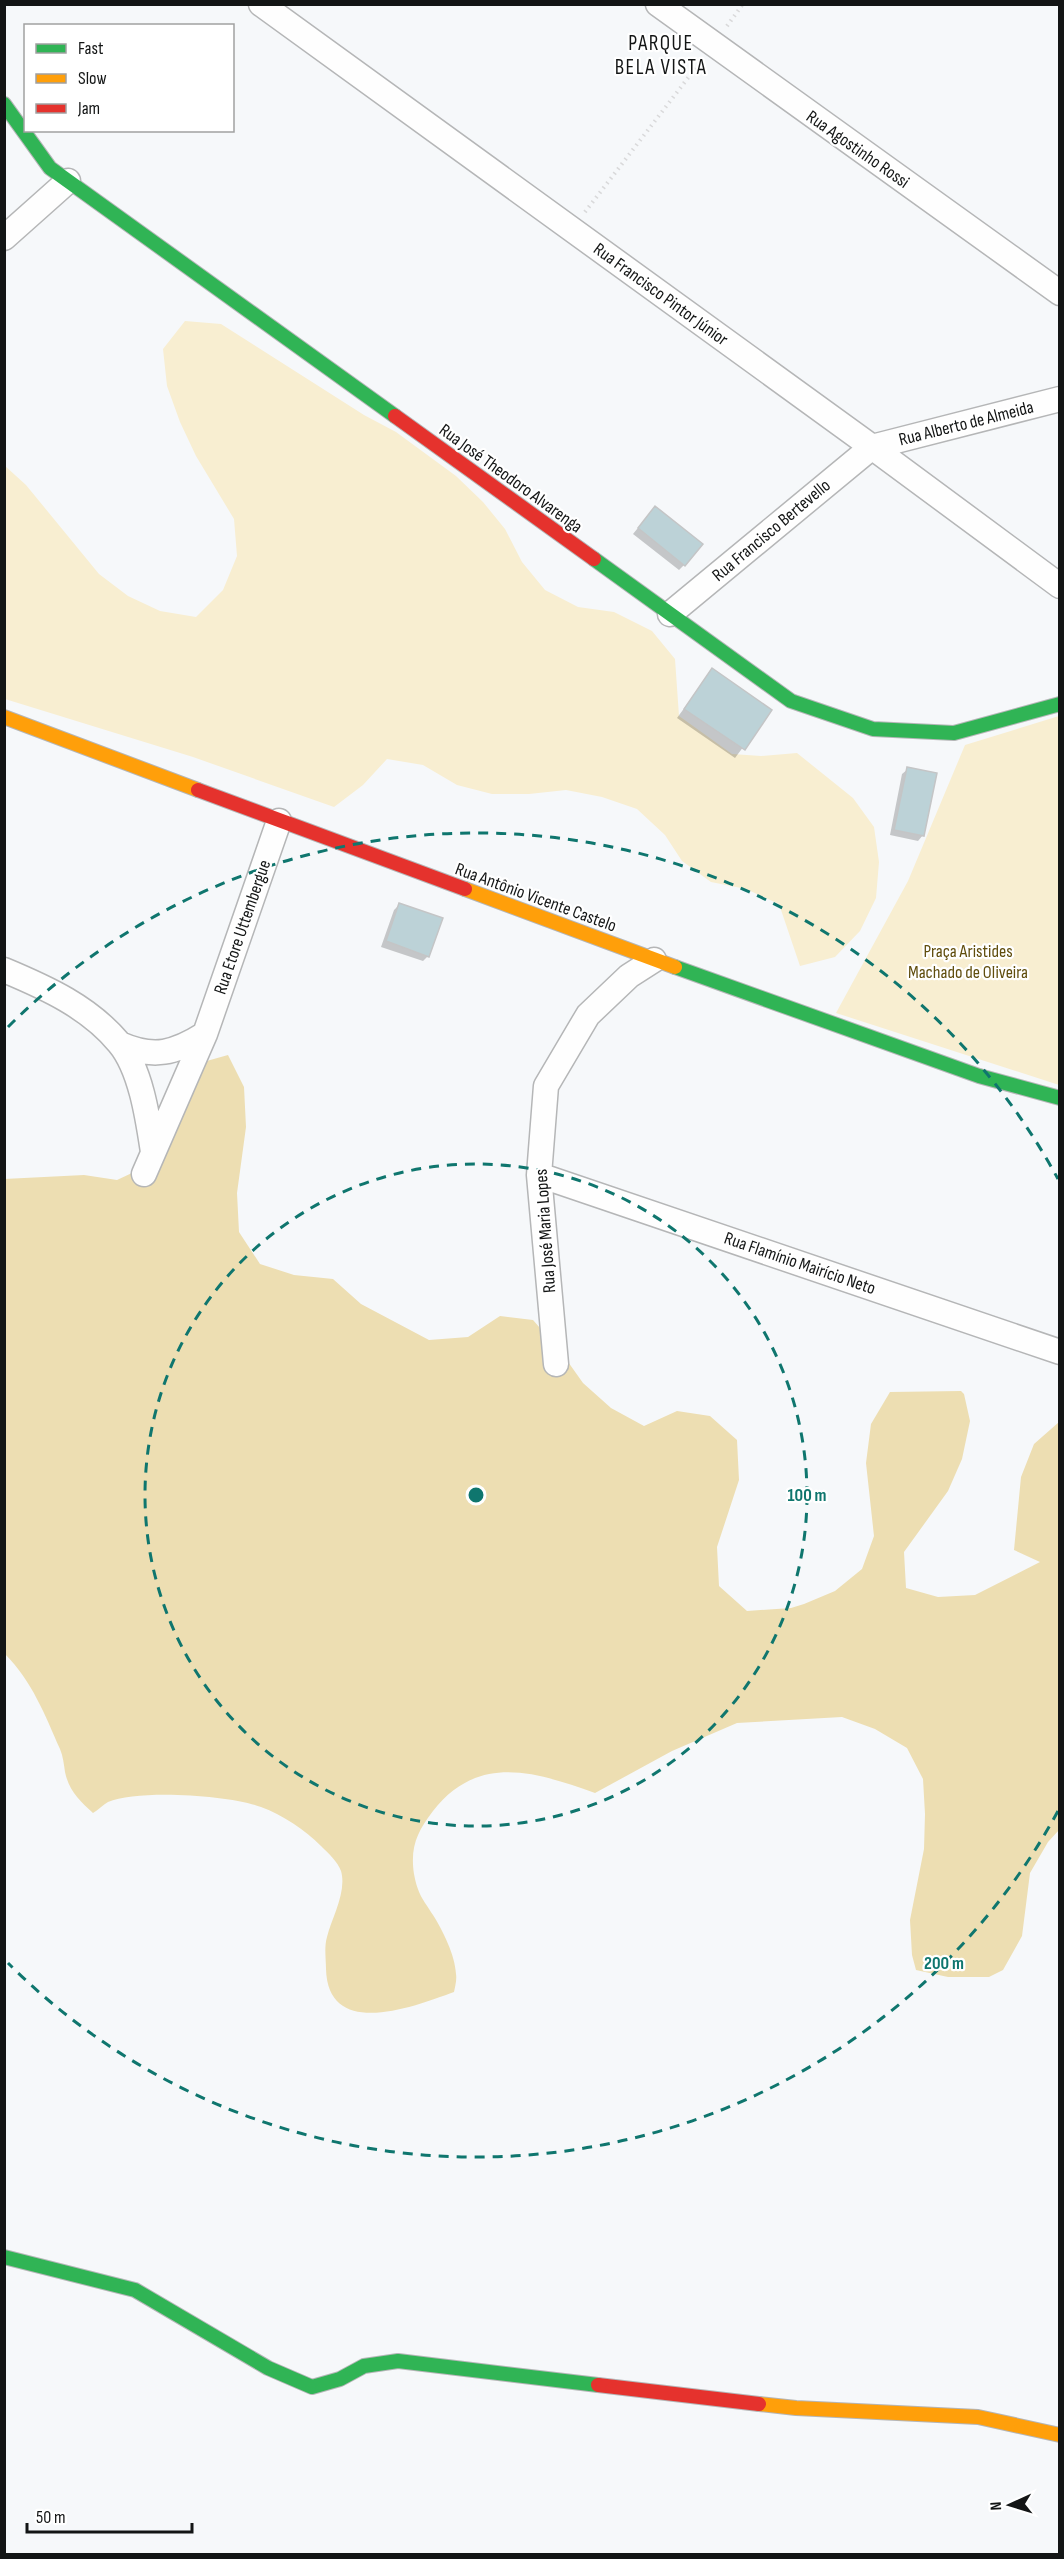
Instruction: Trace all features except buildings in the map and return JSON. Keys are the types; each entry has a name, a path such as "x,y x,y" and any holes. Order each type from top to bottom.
{"street":[{"name":"Rua Francisco Pintor Júnior","path":"261,4 872,447 1059,586"},
{"name":"Rua Agostinho Rossi","path":"658,4 1059,293"},
{"name":"Rua José Theodoro Alvarenga","path":"4,104 24,132"},
{"name":"Rua José Theodoro Alvarenga","path":"24,132 50,168 791,701 873,729 954,733 1059,704"},
{"path":"4,238 68,181"},
{"name":"Rua Alberto de Almeida","path":"872,447 1059,399"},
{"name":"Rua Francisco Bertevello","path":"670,614 872,447"},
{"name":"Rua Antônio Vicente Castelo","path":"4,717 654,960 979,1076 1059,1098"},
{"name":"Rua Etore Uttembergue","path":"120,1044 135,1074 148,1118 149,1163 205,1034 279,821"},
{"name":"Rua José Maria Lopes","path":"556,1364 540,1174 546,1086 588,1016 629,976 654,960"},
{"path":"4,970 48,988 86,1011 120,1044 133,1050 150,1053 171,1052 205,1034"},
{"name":"Rua Flamínio Mairício Neto","path":"540,1174 1059,1352"},
{"path":"4,2257 135,2290 268,2368 312,2387 340,2379 364,2366 398,2361 796,2408 978,2417 1059,2435"}],"path":[{"path":"572,229 713,45"}],"green space":[{"path":"185,321 221,324 364,415 396,432 456,476 483,502 505,529 522,562 545,590 578,607 614,612 652,631 675,659 679,716 732,754 761,756 797,753 853,798 874,827 879,862 876,898 860,931 835,957 800,966 779,904 746,889 711,882 682,861 665,835 637,809 602,797 566,790 529,794 492,794 457,785 423,765 387,759 363,785 334,807 193,757 5,699 4,465 26,485 99,574 128,596 160,611 196,617 223,590 237,556 234,519 196,456 167,386 163,349"},
{"name":"Praça Aristides Machado de Oliveira","path":"1059,716 1059,1085 836,1013 908,881 965,745"}],"shaded area":[{"path":"228,1055 244,1087 246,1127 237,1193 239,1232 260,1264 294,1275 333,1279 361,1304 429,1340 468,1337 500,1316 533,1320 561,1352 583,1383 611,1408 644,1426 677,1411 710,1416 737,1440 739,1480 717,1547 719,1586 747,1611 791,1608 804,1604 835,1591 862,1569 874,1536 866,1463 871,1424 890,1392 961,1391 964,1394 970,1421 962,1459 948,1491 904,1552 906,1588 938,1597 975,1595 1040,1562 1014,1550 1021,1477 1034,1444 1059,1422 1059,1830 1048,1842 1030,1873 1022,1936 1003,1970 989,1977 948,1977 916,1970 912,1955 910,1920 924,1849 923,1779 907,1748 875,1729 842,1717 737,1723 672,1751 595,1793 551,1779 509,1772 488,1774 469,1781 450,1793 433,1811 419,1833 414,1848 413,1864 419,1892 448,1943 455,1967 454,1992 417,2005 375,2013 357,2011 341,2005 330,1991 326,1969 326,1945 329,1929 341,1896 341,1871 330,1855 301,1829 269,1810 228,1799 184,1795 140,1796 108,1802 93,1813 79,1800 69,1785 61,1752 37,1699 23,1675 5,1654 4,1179 84,1175 117,1180 149,1165 196,1064"}],"traffic: fast":[{"path":"4,104 24,132"},
{"path":"24,132 50,168 395,416"},
{"path":"594,559 791,701 873,729 954,733 1060,704"},
{"path":"675,967 979,1076 1060,1098"},
{"path":"4,2257 135,2290 268,2368 312,2387 340,2379 364,2366 398,2361 598,2385"}],"traffic: slow":[{"path":"4,717 198,790"},
{"path":"465,889 675,967"},
{"path":"759,2404 796,2408 978,2417 1060,2435"}],"traffic: jam":[{"path":"395,416 594,559"},
{"path":"198,790 465,889"},
{"path":"598,2385 759,2404"}],"district":[{"name":"PARQUE BELA VISTA","path":"661,55"}]}
